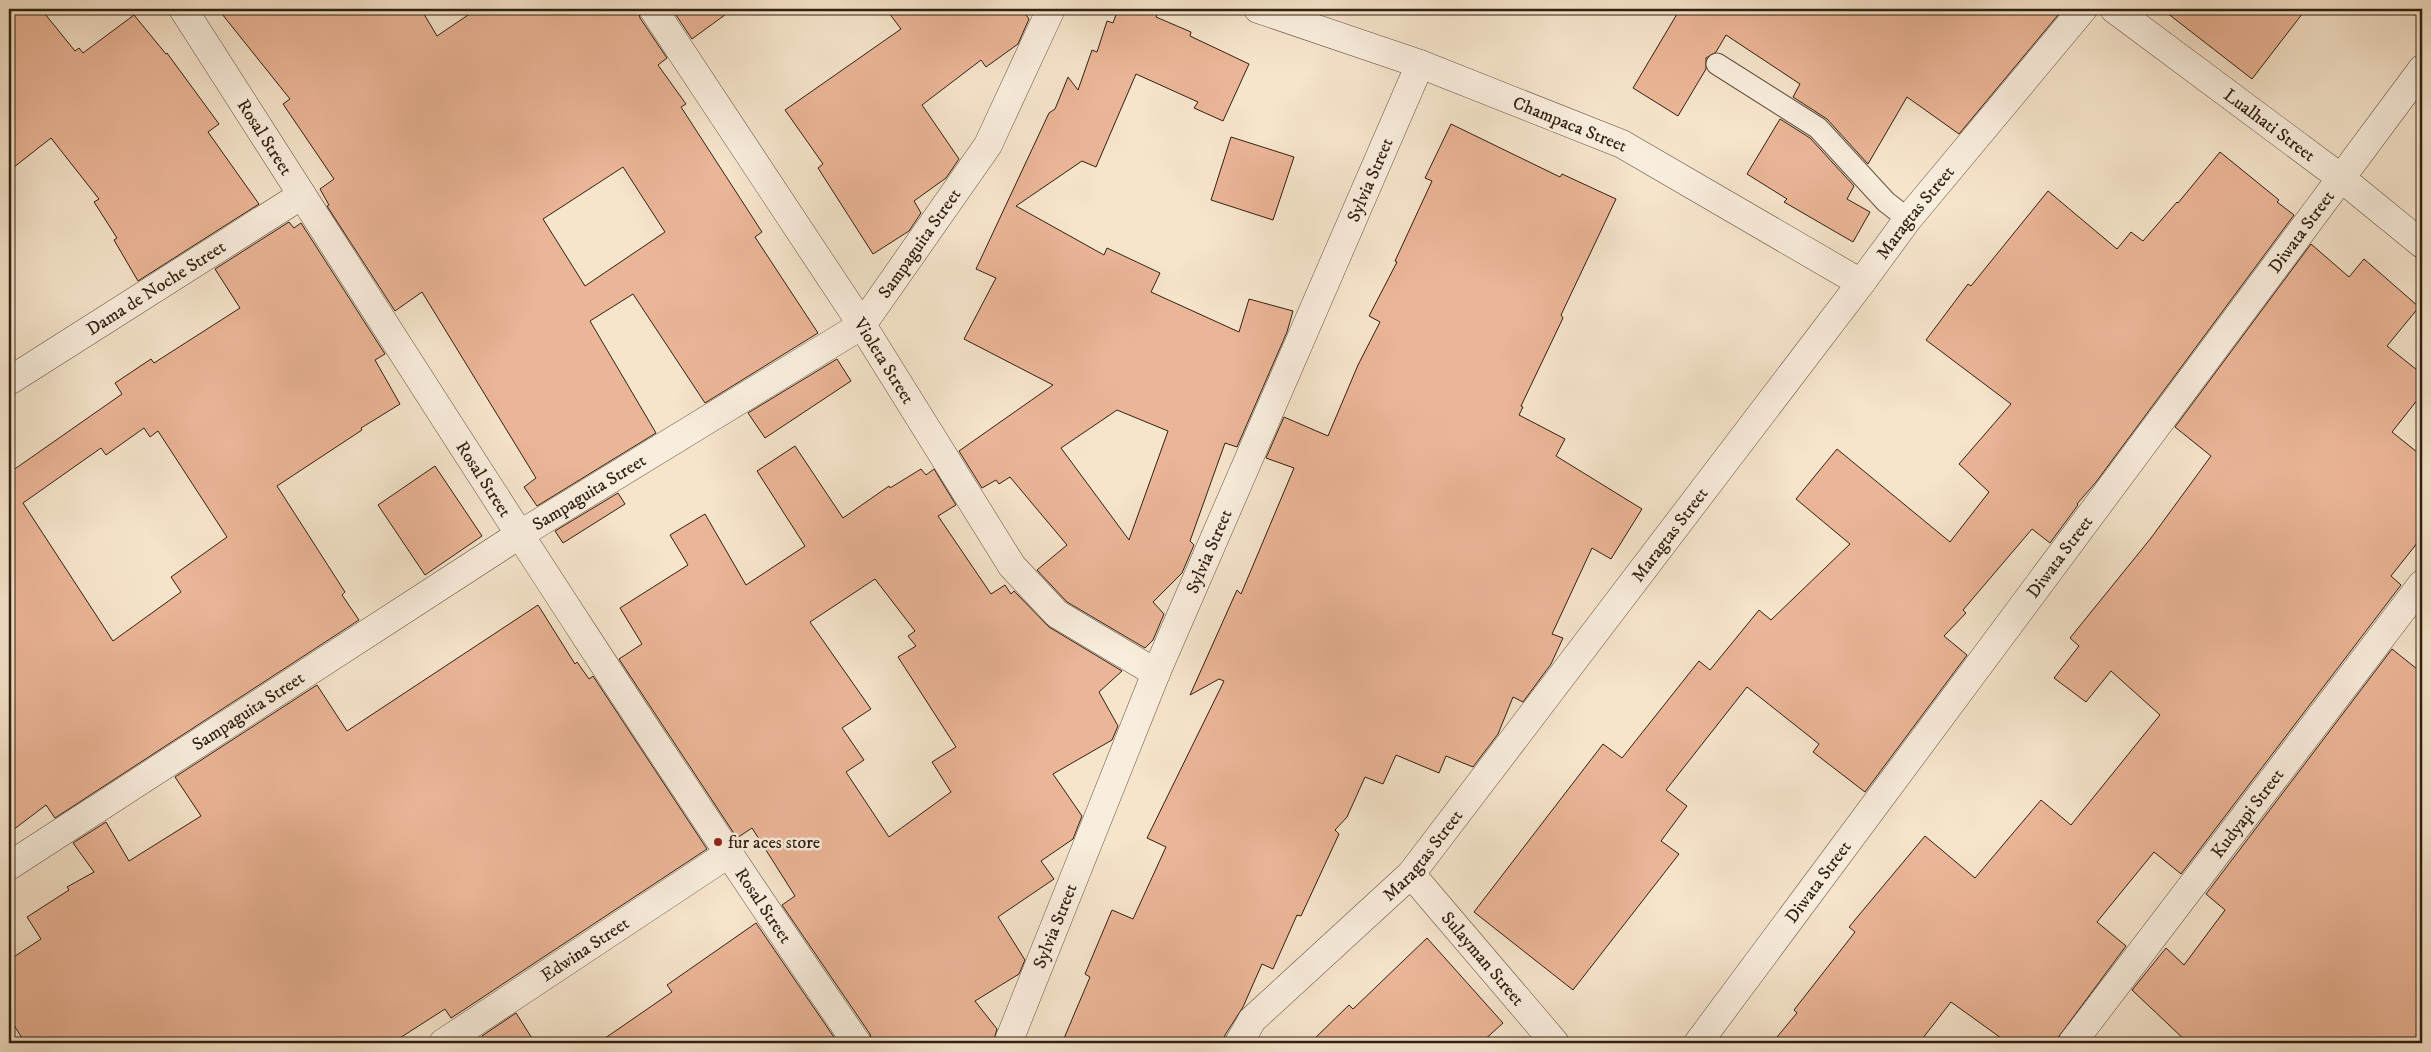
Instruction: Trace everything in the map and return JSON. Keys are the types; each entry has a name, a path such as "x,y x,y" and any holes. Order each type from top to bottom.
{"street":[{"name":"Rosal Street","path":"183,9 519,535 728,854 857,1043"},
{"name":"Violeta Street","path":"653,9 862,325 1012,566 1057,614 1156,674"},
{"name":"Sampaguita Street","path":"9,866 519,535 862,325 988,145 1051,9"},
{"name":"Champaca Street","path":"1258,9 1420,64 1622,144 1860,283"},
{"name":"Maragtas Street","path":"1239,1043 1252,1020 1411,874 1908,220 2083,9"},
{"name":"Lualhati Street","path":"2114,9 2341,178 2422,244"},
{"name":"Sylvia Street","path":"1008,1043 1156,674 1420,64"},
{"name":"Diwata Street","path":"1698,1043 2422,69"},
{"name":"Dama de Noche Street","path":"9,381 302,195"},
{"name":"Kudyapi Street","path":"2072,1043 2422,584"},
{"name":"Edwina Street","path":"442,1043 728,854"},
{"name":"Sulayman Street","path":"1411,874 1556,1043"}],"lane":[{"path":"1718,64 1818,128 1886,202 1908,220"}],"building":[{"path":"9,9 41,9 75,51 79,48 83,53 134,15 167,53 219,124 208,132 259,204 138,281 114,240 117,238 94,202 99,199 51,138 9,171"},
{"path":"218,9 421,9 437,36 477,9 638,9 640,18 667,58 658,65 686,104 681,107 762,232 755,237 818,333 705,403 633,294 590,321 656,433 537,506 524,487 536,478 422,292 395,311 327,206 329,205 320,189 334,179 283,104 290,99","holes":["623,167 665,232 585,286 543,219"]},
{"path":"672,9 733,9 692,39"},
{"path":"886,9 1022,9 1029,19 1018,44 986,67 981,60 922,105 959,159 946,178 914,201 921,213 909,231 873,254 818,168 823,164 785,110 901,29"},
{"path":"1118,9 1159,9 1156,17 1191,32 1190,36 1249,64 1223,121 1194,108 1198,102 1136,74 1096,167 1082,161 1016,206 1104,255 1107,248 1160,273 1151,292 1239,332 1249,299 1293,311 1287,332 1237,447 1225,443 1190,541 1194,545 1182,573 1153,602 1164,614 1153,640 1145,648 1067,602 1037,570 1067,545 1010,477 999,484 996,480 982,488 959,451 1053,385 964,339 996,278 976,269 1049,113 1055,109 1068,77 1078,90 1092,50 1097,52 1107,21 1113,23","holes":["1117,410 1168,431 1129,540 1061,448"]},
{"path":"1680,9 2063,9 1959,134 1907,97 1868,164 1827,119 1793,97 1800,84 1726,35 1716,52 1706,58 1706,69 1678,116 1633,88"},
{"path":"2162,9 2306,9 2252,79"},
{"path":"1780,119 1810,138 1854,186 1847,199 1870,212 1853,242 1784,202 1787,199 1747,174"},
{"path":"1451,124 1560,177 1562,174 1616,199 1561,315 1563,318 1521,406 1523,407 1519,415 1565,439 1556,456 1642,509 1611,559 1592,548 1552,634 1563,638 1551,664 1523,702 1513,697 1498,734 1473,767 1446,756 1439,773 1396,755 1383,784 1365,777 1347,817 1335,830 1339,834 1301,916 1297,915 1273,969 1262,964 1243,1007 1225,1035 1223,1043 1062,1043 1090,977 1085,974 1112,910 1133,919 1166,847 1147,838 1224,681 1219,679 1190,695 1237,590 1241,594 1294,468 1266,458 1284,417 1328,436 1358,365 1380,322 1369,316 1397,262 1395,261 1432,181 1425,178"},
{"path":"1231,137 1294,157 1273,220 1211,200"},
{"path":"2220,152 2279,200 2277,202 2294,215 2096,482 2077,504 2050,543 2032,529 1963,610 1966,613 1944,636 1967,655 1865,792 1813,752 1819,744 1747,687 1666,790 1687,806 1661,841 1679,854 1573,990 1474,912 1603,744 1622,758 1699,661 1710,670 1759,610 1771,620 1850,544 1796,499 1837,449 1950,542 1989,492 1959,464 2011,404 1926,340 1968,284 1971,286 2048,191 2117,249 2131,232 2143,241 2178,203"},
{"path":"289,222 294,228 301,223 385,354 375,360 400,404 361,428 362,430 277,486 345,592 342,595 359,620 55,818 46,805 9,833 9,473 122,394 115,383 151,359 154,363 240,308 215,269","holes":["144,428 150,437 158,431 227,537 171,577 181,592 113,641 23,503 101,448 106,455"]},
{"path":"2311,244 2349,277 2364,259 2419,307 2387,346 2422,374 2422,394 2392,432 2422,456 2422,537 2391,576 2401,585 2181,874 2154,852 2097,922 2126,946 2054,1043 2008,1043 1951,1002 1919,1043 1772,1043 1797,1013 1794,1010 1855,932 1849,927 1925,836 1975,878 2041,800 2071,825 2160,715 2111,671 2086,702 2054,678 2079,646 2070,638 2151,538 2211,456 2175,427"},
{"path":"837,359 851,381 765,438 748,413"},
{"path":"795,446 843,518 889,486 890,488 921,469 926,475 934,469 956,505 938,516 991,594 1005,585 1011,594 1014,591 1049,627 1122,671 1099,692 1118,726 1112,740 1053,774 1082,816 1073,839 1041,861 1054,879 998,917 1025,960 1019,974 975,1001 997,1029 993,1043 872,1043 870,1034 782,905 795,896 752,828 737,838 619,659 642,644 620,608 688,565 670,535 705,514 746,585 805,546 757,471","holes":["875,579 915,631 908,636 916,646 898,657 956,747 932,762 951,792 889,837 846,772 864,760 842,728 871,709 810,622"]},
{"path":"435,466 482,536 425,575 378,505"},
{"path":"618,493 625,504 563,543 555,531"},
{"path":"538,605 575,664 577,662 589,679 593,676 707,849 451,1018 445,1009 392,1043 25,1043 9,1017 9,960 41,939 27,917 69,890 67,887 94,872 73,843 106,822 129,861 201,816 175,777 317,685 347,731"},
{"path":"2392,649 2422,673 2422,1043 2188,1043 2132,990 2166,948 2184,965 2225,910 2206,894"},
{"path":"756,923 838,1043 598,1043 672,992 667,985"},
{"path":"1427,938 1503,1023 1481,1043 1310,1043 1349,1005 1353,1009"},
{"path":"516,1013 535,1043 486,1043 482,1036"}],"place":[{"name":"fur aces store","path":"718,842"}]}
